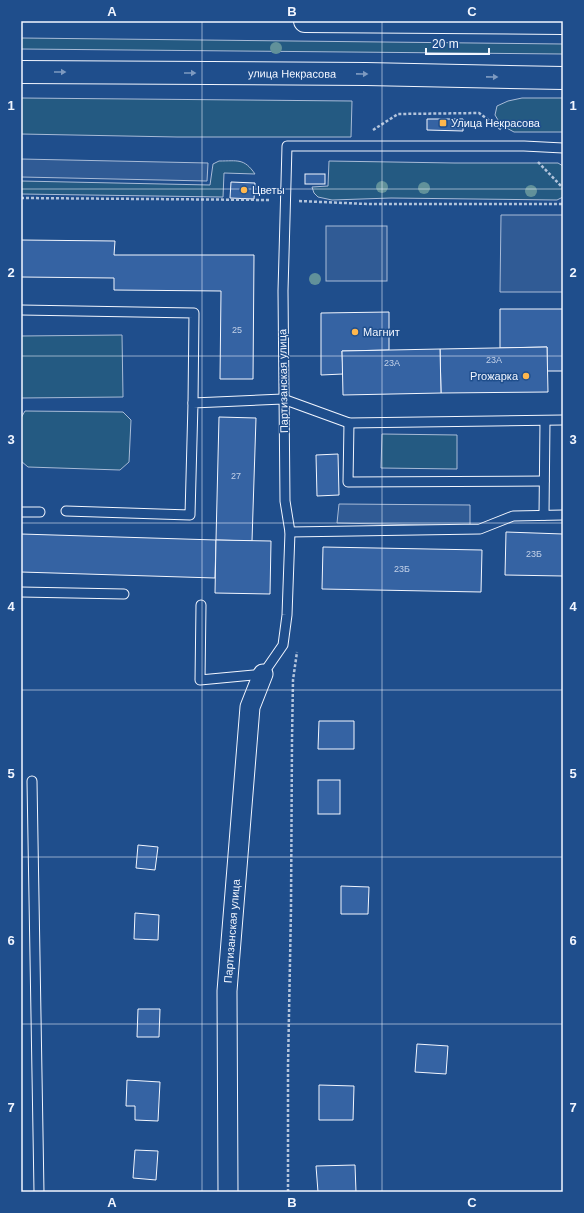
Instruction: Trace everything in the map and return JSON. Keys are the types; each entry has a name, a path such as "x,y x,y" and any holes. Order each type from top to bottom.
{"main road":[{"path":"305,21 563,23"},
{"name":"улица Некрасова","path":"21,72 366,74 563,78"}],"street":[{"name":"Партизанская улица","path":"228,1192 227,991 250,707 262,674"}],"lane":[{"name":"Партизанская улица","path":"262,674 283,645 288,615 290,532 285,501 283,399 283,291 286,146 524,146 563,148"},
{"path":"21,310 194,313 190,516 66,512"},
{"path":"193,402 283,399 349,423 563,420"},
{"path":"544,515 545,420"},
{"path":"349,423 348,482 544,481"},
{"path":"21,512 40,512"},
{"path":"290,532 480,529 513,516 563,515"},
{"path":"21,592 124,594"},
{"path":"201,605 200,680 262,674"},
{"path":"32,781 39,1192"}],"path":[{"path":"288,1192 292,740 294,680 298,645"}],"shaded area":[{"path":"21,38 563,44 563,54 21,49"},
{"path":"21,98 352,101 351,137 177,137 21,134"},
{"path":"522,98 563,98 563,132 514,132 501,125 495,115 497,106 508,101"},
{"path":"21,159 208,163 207,181 21,177"},
{"path":"219,161 236,161 244,163 255,174 224,173 223,197 21,194 21,181 210,185 213,164"},
{"path":"329,161 558,163 563,166 563,197 557,200 391,198 332,200 318,197 314,193 312,187 328,186"},
{"path":"501,215 563,215 563,292 500,292"},
{"path":"326,226 387,226 387,281 326,281"},
{"path":"122,335 123,397 21,398 21,336"},
{"path":"25,411 123,412 131,420 129,462 120,470 28,467 21,461 21,418"},
{"path":"382,434 457,435 457,469 381,468"},
{"path":"339,504 470,505 470,526 337,523"}],"building":[{"path":"427,119 463,119 463,131 427,130"},
{"path":"305,174 325,174 325,184 305,184"},
{"path":"231,182 255,183 254,199 230,198"},
{"path":"21,240 115,241 114,255 254,255 253,379 220,379 221,291 114,290 114,278 21,277"},
{"path":"500,309 563,309 563,371 547,371 547,347 500,348"},
{"name":"Магнит","path":"389,312 389,350 342,351 343,374 321,375 321,313"},
{"path":"547,347 548,392 441,393 440,349"},
{"path":"440,349 441,393 343,395 342,351"},
{"path":"219,417 256,418 252,541 216,540"},
{"path":"338,454 339,495 317,496 316,455"},
{"path":"506,532 563,534 563,576 505,575"},
{"path":"21,534 216,540 215,578 21,572"},
{"path":"216,540 271,541 270,594 215,593"},
{"path":"323,547 482,550 481,592 322,589"},
{"path":"319,721 354,721 354,749 318,749"},
{"path":"318,780 340,780 340,814 318,814"},
{"path":"138,845 158,847 155,870 136,868"},
{"path":"341,886 369,887 368,914 341,914"},
{"path":"135,913 159,915 158,940 134,939"},
{"path":"138,1009 160,1009 159,1037 137,1037"},
{"path":"417,1044 448,1046 446,1074 415,1072"},
{"path":"127,1080 160,1082 158,1121 135,1120 135,1106 126,1106"},
{"path":"319,1085 354,1086 353,1120 319,1120"},
{"path":"135,1150 158,1151 156,1180 133,1178"},
{"path":"355,1165 356,1192 318,1192 316,1166"}],"place":[{"name":"Улица Некрасова","path":"443,123"},
{"name":"Цветы","path":"244,190"},
{"name":"Магнит","path":"355,332"},
{"name":"Proжарка","path":"526,376"}]}
